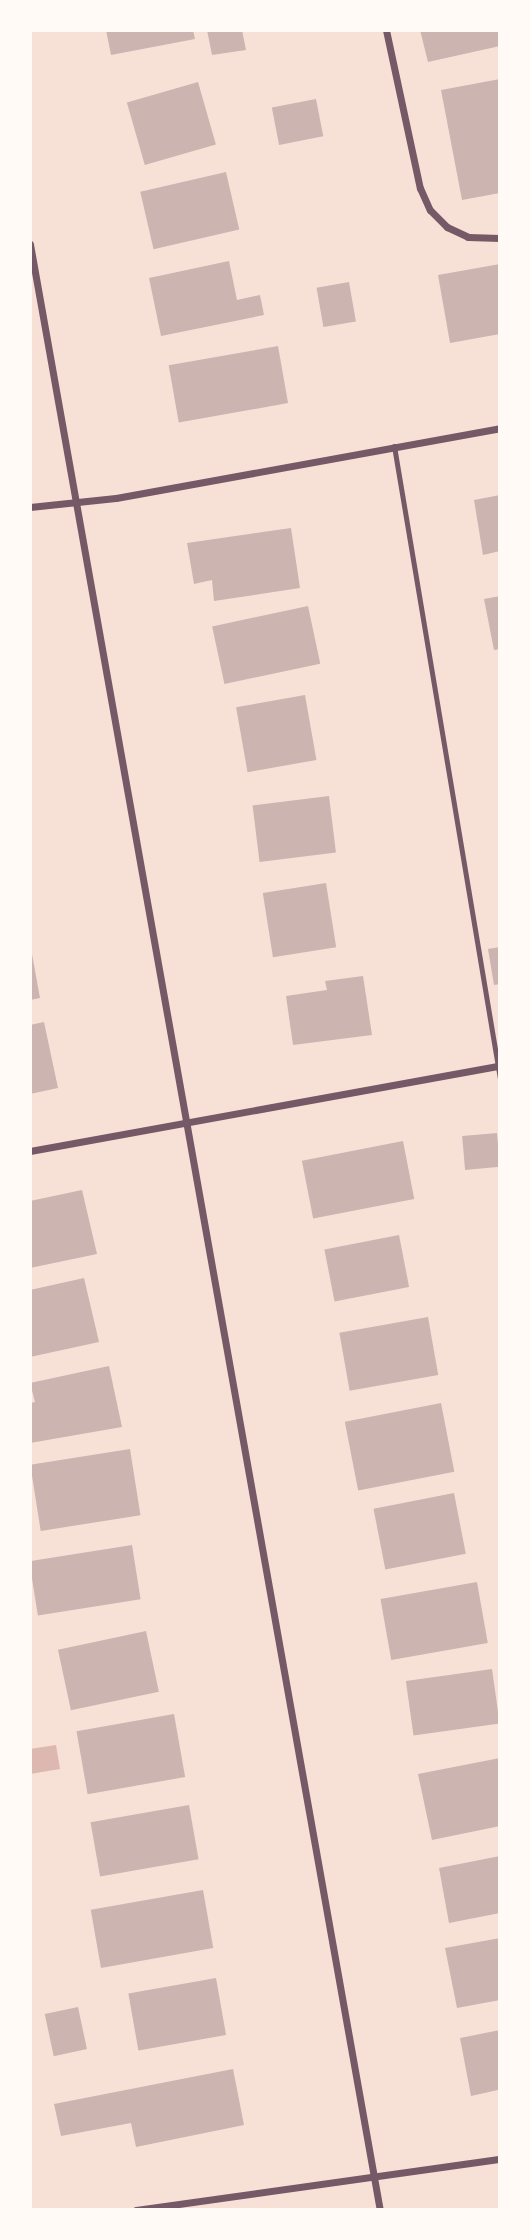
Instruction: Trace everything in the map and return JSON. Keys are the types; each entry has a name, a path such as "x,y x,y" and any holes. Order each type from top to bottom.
{"street":[{"path":"386,30 420,188 430,210 447,227 468,237 500,238"},
{"path":"30,244 380,2210"},
{"path":"30,507 77,502 500,428"},
{"path":"30,1151 499,1066"},
{"path":"136,2210 500,2159"}],"lane":[{"path":"394,446 500,1079"}],"shaded area":[{"path":"56,1745 60,1769 30,1774 30,1749"}],"building":[{"path":"106,30 193,30 195,39 111,55"},
{"path":"207,30 242,30 246,50 212,55"},
{"path":"420,30 500,30 500,46 428,62"},
{"path":"500,79 500,193 462,200 441,90"},
{"path":"198,82 216,144 145,165 127,102"},
{"path":"316,99 323,136 279,145 272,108"},
{"path":"226,172 239,229 154,249 140,192"},
{"path":"229,261 237,300 260,295 264,315 161,336 149,278"},
{"path":"500,264 500,334 450,343 438,275"},
{"path":"349,282 356,321 323,327 317,288"},
{"path":"278,346 288,403 179,422 169,365"},
{"path":"500,495 500,551 483,555 474,500"},
{"path":"291,528 300,588 214,601 212,580 194,584 187,543"},
{"path":"500,596 500,649 494,650 484,599"},
{"path":"308,606 320,664 224,684 212,626"},
{"path":"305,695 316,760 248,772 236,707"},
{"path":"329,796 336,853 260,862 253,805"},
{"path":"326,883 336,947 273,957 263,893"},
{"path":"30,943 40,998 30,1000"},
{"path":"500,947 500,984 494,985 488,949"},
{"path":"363,976 372,1035 293,1045 286,996 327,990 325,981"},
{"path":"44,1022 58,1088 30,1094 30,1025"},
{"path":"497,1133 500,1167 465,1170 462,1136"},
{"path":"403,1141 414,1199 313,1219 302,1161"},
{"path":"82,1190 97,1254 30,1268 30,1201"},
{"path":"399,1235 409,1287 335,1302 324,1250"},
{"path":"84,1278 99,1342 30,1357 30,1290"},
{"path":"428,1317 438,1375 350,1391 339,1333"},
{"path":"109,1366 122,1427 30,1443 30,1403 35,1402 30,1383"},
{"path":"441,1403 454,1472 358,1490 345,1422"},
{"path":"130,1449 140,1515 41,1531 30,1465"},
{"path":"454,1493 466,1554 385,1570 374,1509"},
{"path":"132,1545 141,1599 38,1616 30,1561"},
{"path":"477,1582 488,1643 391,1660 380,1599"},
{"path":"146,1631 159,1692 71,1710 58,1650"},
{"path":"492,1669 500,1723 414,1736 406,1681"},
{"path":"174,1714 185,1777 88,1794 77,1731"},
{"path":"500,1758 500,1826 432,1840 418,1774"},
{"path":"189,1805 199,1859 100,1877 91,1822"},
{"path":"500,1856 500,1913 449,1923 439,1868"},
{"path":"203,1890 213,1948 101,1968 91,1910"},
{"path":"500,1938 500,2000 457,2008 445,1948"},
{"path":"216,1978 226,2035 138,2051 128,1993"},
{"path":"78,2007 87,2049 54,2056 45,2014"},
{"path":"500,2030 500,2097 498,2090 471,2096 460,2038"},
{"path":"233,2069 244,2125 136,2147 131,2123 61,2136 54,2104"}]}
